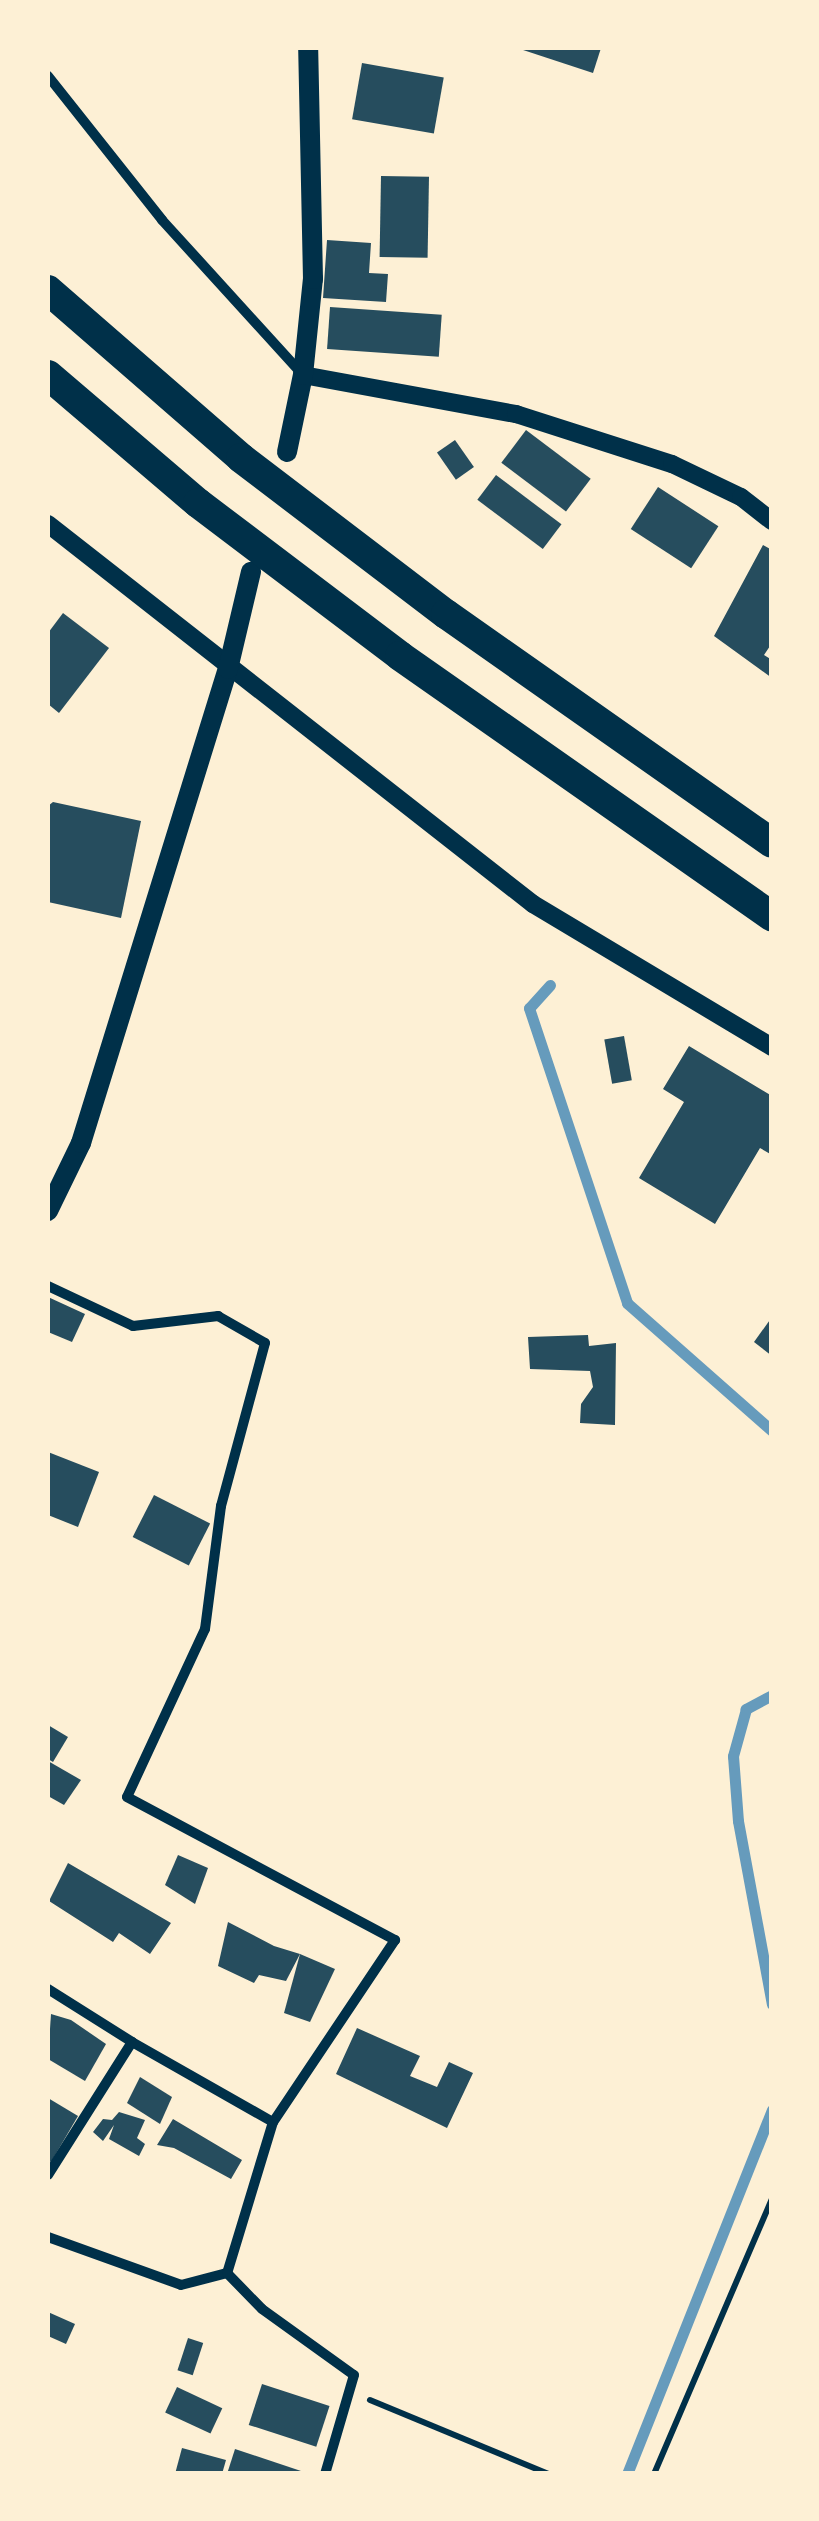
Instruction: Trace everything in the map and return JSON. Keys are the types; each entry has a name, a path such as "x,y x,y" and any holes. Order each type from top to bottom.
{"highway":[{"path":"48,290 257,470 446,614 772,843"},
{"path":"48,376 198,503 400,656 772,916"}],"main road":[{"path":"287,452 303,375 313,279 308,48"},
{"path":"48,1211 81,1143 228,669 251,572"}],"street":[{"path":"48,76 162,220 303,375 516,414 672,464 741,497 772,522"},
{"path":"48,524 228,669 533,904 772,1047"},
{"path":"48,1286 133,1326 218,1316 265,1343 221,1506 205,1629 128,1798 395,1940 273,2122 228,2273"},
{"path":"48,1989 273,2122"},
{"path":"48,2175 132,2042"},
{"path":"48,2237 181,2284 228,2273"},
{"path":"228,2273 262,2308 354,2375 326,2474"}],"path":[{"path":"772,1788 772,1802"},
{"path":"654,2474 772,2200"},
{"path":"350,2392 549,2474"}],"building":[{"path":"517,48 601,48 593,73"},
{"path":"362,63 444,77 434,134 352,119"},
{"path":"381,176 429,177 428,258 380,257"},
{"path":"327,240 371,243 369,273 388,274 386,302 323,298"},
{"path":"330,307 442,315 439,357 327,349"},
{"path":"526,430 591,479 566,511 501,463"},
{"path":"455,440 474,467 456,480 437,453"},
{"path":"496,475 561,524 543,549 477,500"},
{"path":"658,487 718,526 691,568 631,529"},
{"path":"763,545 772,550 772,643 764,655 772,660 772,678 714,636"},
{"path":"63,613 109,648 59,713 48,704 48,633"},
{"path":"53,802 141,821 121,918 48,902 48,806"},
{"path":"624,1036 632,1080 612,1084 604,1039"},
{"path":"689,1046 772,1096 772,1155 760,1148 715,1224 639,1178 684,1102 663,1089"},
{"path":"48,1297 85,1314 72,1342 48,1332"},
{"path":"772,1317 772,1356 754,1342"},
{"path":"588,1335 589,1346 616,1343 615,1425 580,1423 581,1404 593,1387 590,1371 530,1369 528,1337"},
{"path":"48,1452 99,1472 78,1527 48,1515"},
{"path":"154,1495 210,1524 189,1565 133,1537"},
{"path":"48,1725 68,1737 53,1762 48,1759"},
{"path":"48,1761 81,1780 64,1805 48,1796"},
{"path":"178,1855 208,1868 195,1904 165,1885"},
{"path":"68,1863 171,1923 150,1954 119,1933 113,1942 49,1901"},
{"path":"228,1922 274,1946 300,1954 286,1981 259,1975 254,1983 218,1966"},
{"path":"300,1954 335,1969 310,2022 284,2013"},
{"path":"51,2014 71,2020 106,2044 85,2081 48,2059"},
{"path":"357,2028 420,2056 410,2076 437,2087 449,2062 473,2073 447,2128 336,2074"},
{"path":"140,2077 172,2097 160,2124 127,2103"},
{"path":"48,2098 78,2116 51,2162 48,2160"},
{"path":"119,2112 145,2120 137,2138 145,2144 139,2156 109,2139 114,2125 103,2141 93,2132 103,2119 112,2120"},
{"path":"173,2119 242,2160 231,2179 174,2148 157,2145"},
{"path":"48,2312 75,2324 66,2344 48,2336"},
{"path":"188,2338 203,2343 193,2375 177,2370"},
{"path":"262,2384 330,2406 316,2447 249,2425"},
{"path":"177,2387 222,2408 210,2434 165,2412"},
{"path":"182,2448 226,2460 222,2474 175,2474"},
{"path":"235,2449 307,2473 227,2474"}],"waterway":[{"path":"550,985 529,1008 627,1303 772,1431"},
{"path":"772,1695 746,1709 733,1756 738,1821 772,2004"},
{"path":"627,2474 772,2110"}]}
